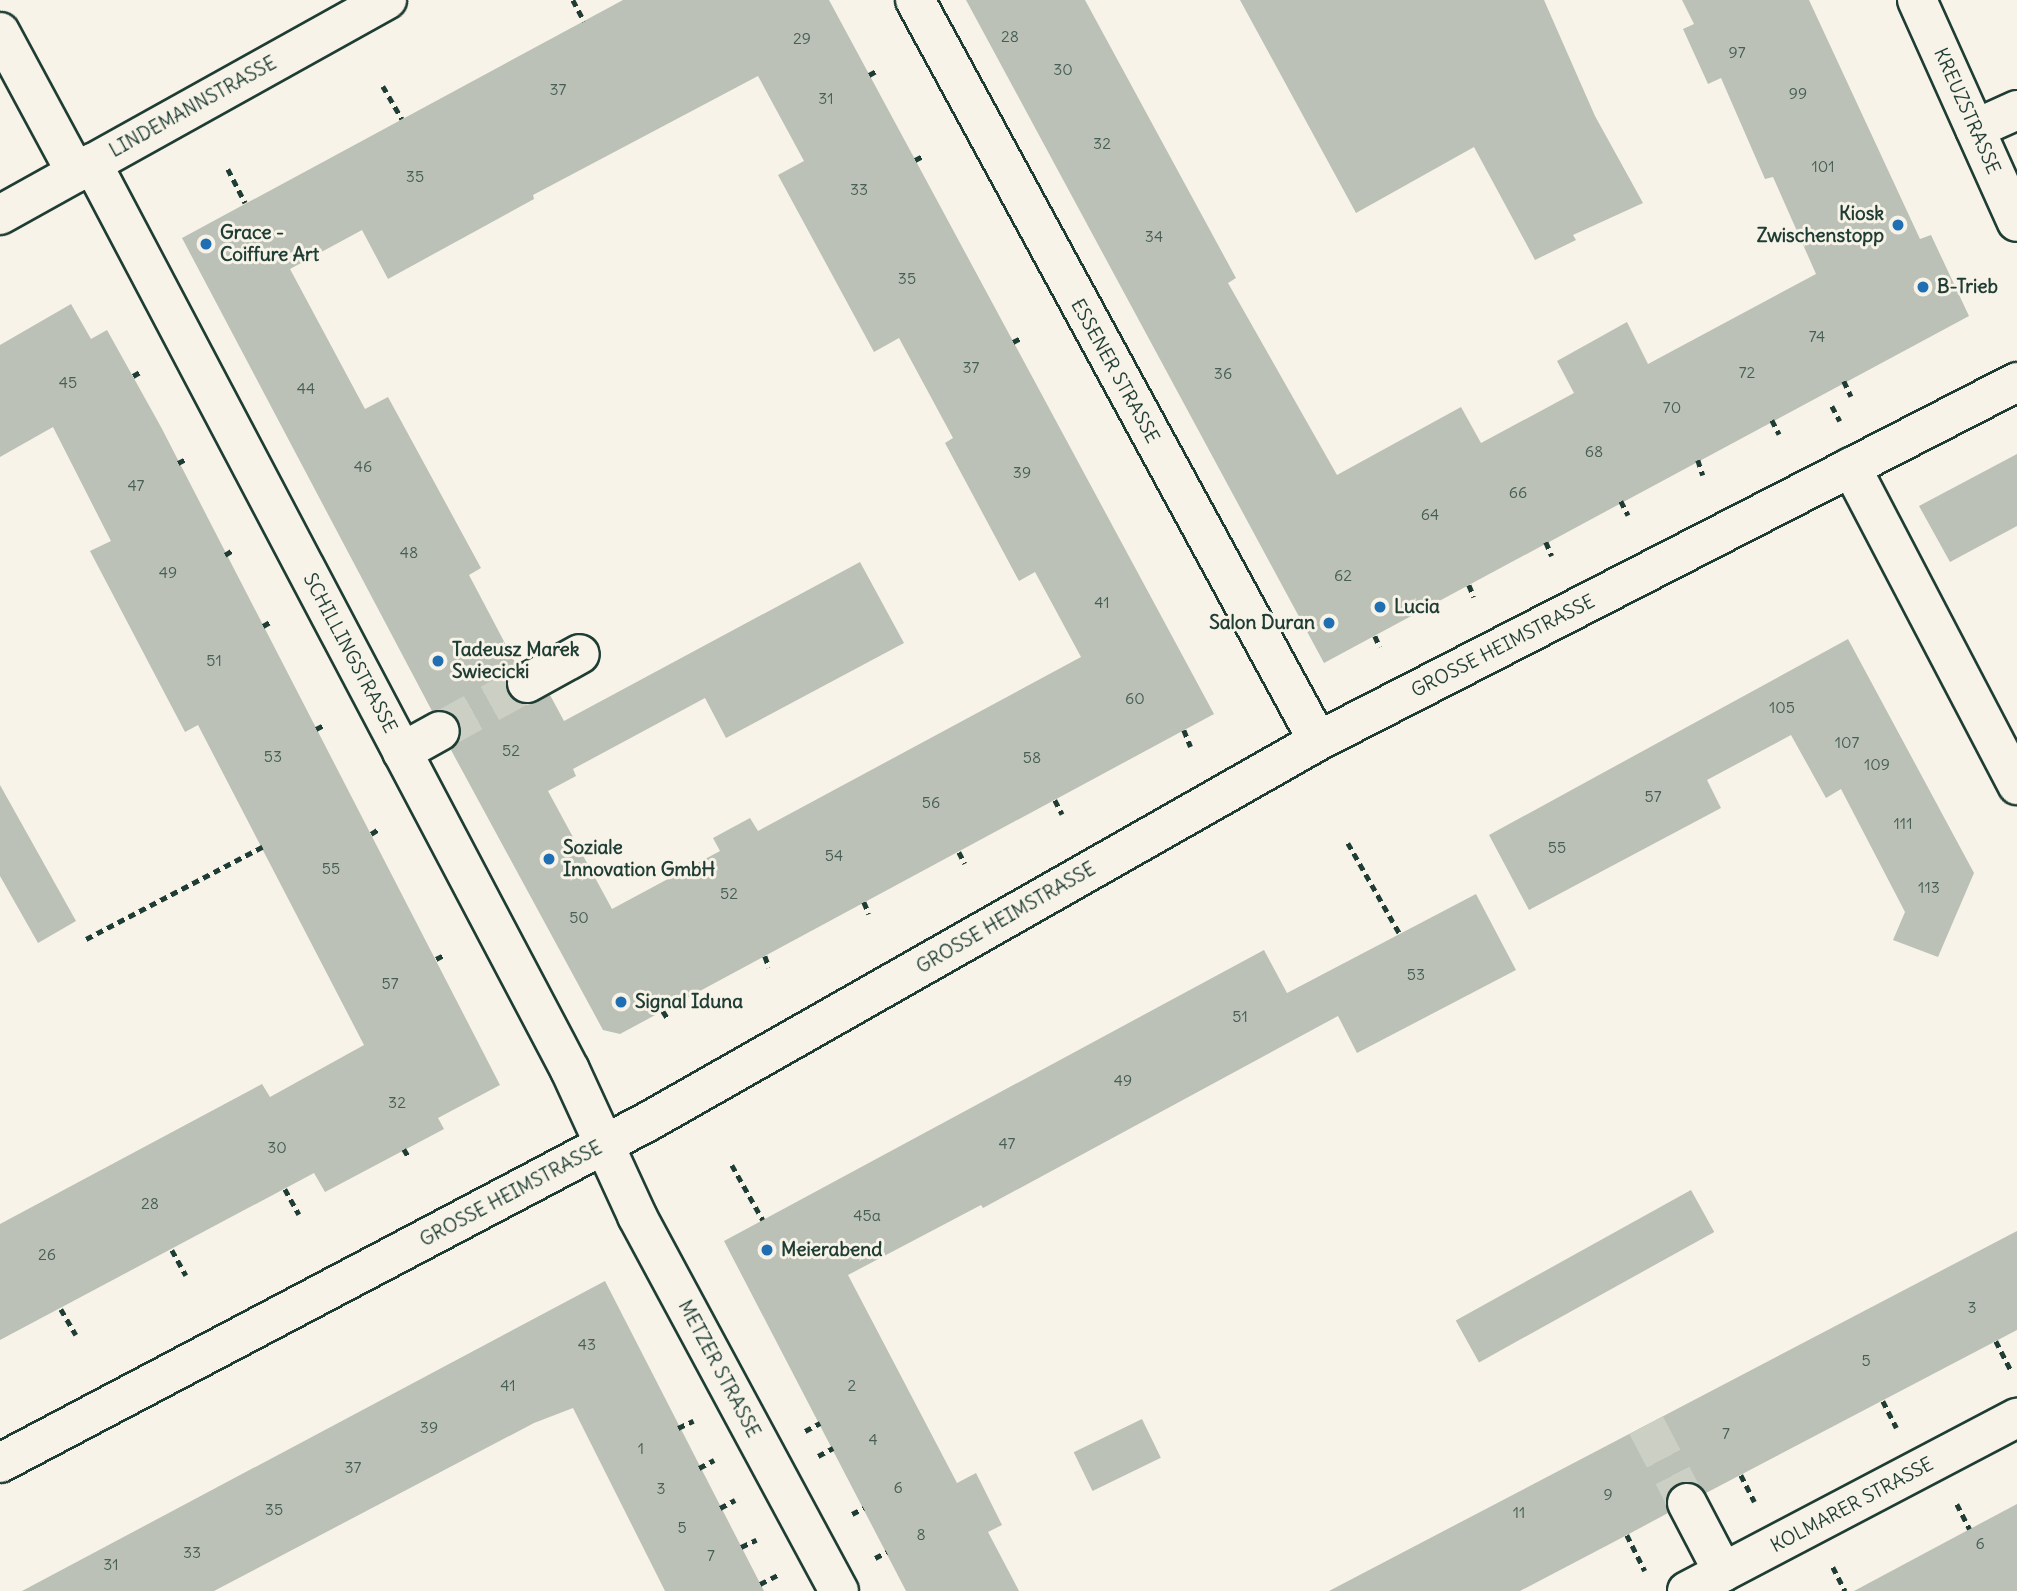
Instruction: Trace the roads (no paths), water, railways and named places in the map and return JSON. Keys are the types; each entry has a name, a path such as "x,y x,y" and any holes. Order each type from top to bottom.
{"street":[{"name":"LINDEMANNSTRASSE","path":"0,215 387,0"},
{"name":"ESSENER STRASSE","path":"915,0 1318,741"},
{"name":"KREUZSTRASSE","path":"1917,0 2017,222"},
{"name":"SCHILLINGSTRASSE","path":"0,32 84,168 402,752 607,1144"},
{"path":"1975,129 2017,110"},
{"name":"GROSSE HEIMSTRASSE","path":"0,1463 607,1144 1318,741 2017,382"},
{"path":"1851,467 2017,785"},
{"path":"527,683 580,654"},
{"path":"402,752 440,731"},
{"name":"METZER STRASSE","path":"607,1144 637,1216 839,1591"},
{"name":"KOLMARER STRASSE","path":"1687,1591 2017,1418"},
{"path":"1687,1503 1723,1572"}],"tunnel":[{"path":"440,731 527,683"},
{"path":"1646,1425 1687,1503"}],"place":[{"name":"Kiosk Zwischenstopp","path":"1898,225"},
{"name":"Grace - Coiffure Art","path":"206,244"},
{"name":"B-Trieb","path":"1923,287"},
{"name":"Lucia","path":"1380,607"},
{"name":"Salon Duran","path":"1329,623"},
{"name":"Tadeusz Marek Swiecicki","path":"438,661"},
{"name":"Soziale Innovation GmbH","path":"549,859"},
{"name":"Signal Iduna","path":"621,1002"},
{"name":"Meierabend","path":"767,1250"}]}
